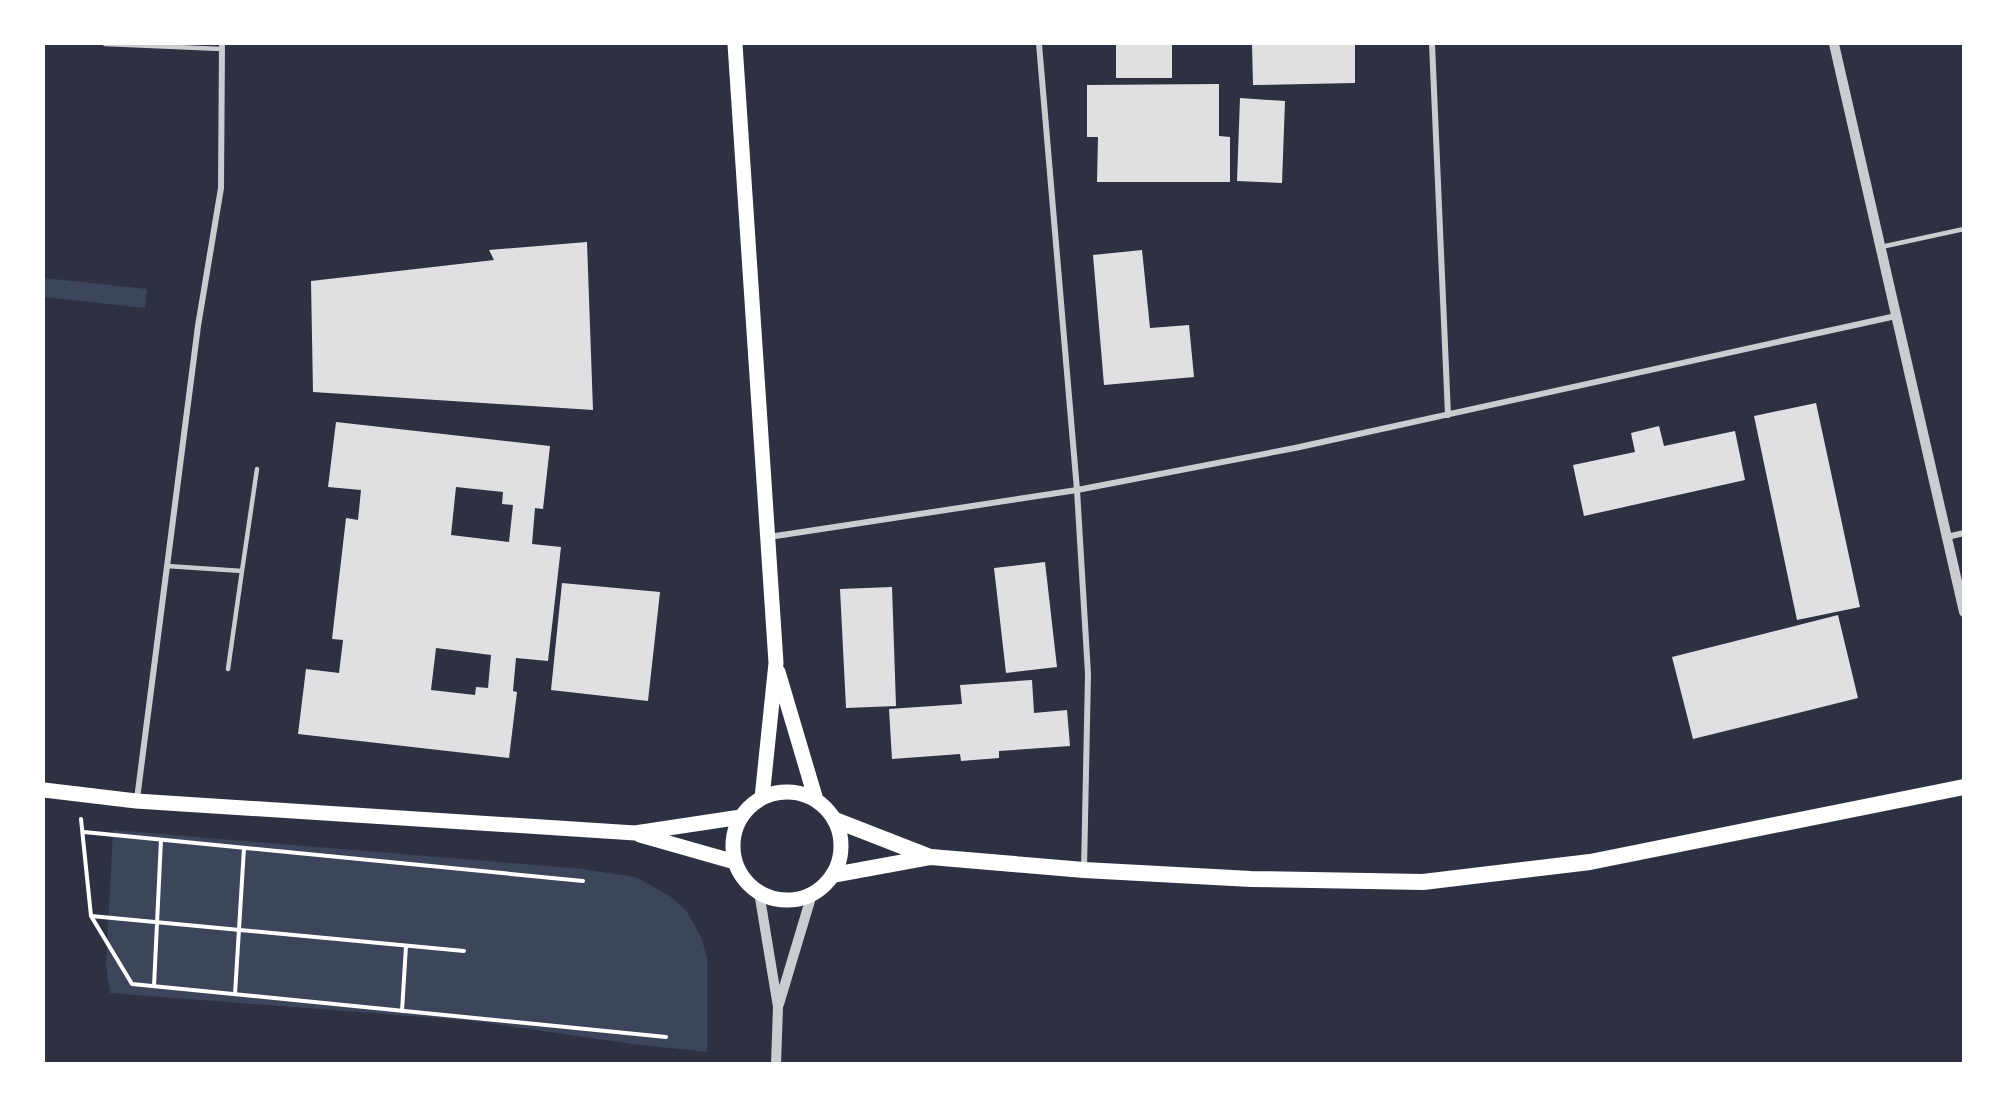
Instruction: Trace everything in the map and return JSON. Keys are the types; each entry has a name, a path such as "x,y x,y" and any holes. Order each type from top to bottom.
{"highway":[{"path":"833,875 931,857 1084,870 1251,879 1423,882 1590,862 1964,787"},
{"path":"835,820 931,857"}],"main road":[{"path":"735,44 776,663 762,798"},
{"path":"776,663 816,800"},
{"path":"44,790 136,801 634,833 741,817"},
{"path":"789,791 816,800 835,820 840,834 841,848 833,875 824,886 812,894 799,898 785,900 772,898 759,892 748,884 735,862 733,847 741,817 750,806 776,793 789,791"},
{"path":"634,833 735,862"}],"street":[{"path":"1039,44 1077,490 1088,675 1084,870"},
{"path":"1432,44 1448,415"},
{"path":"1834,44 1964,612"},
{"path":"136,801 198,326 221,188 222,46"},
{"path":"768,537 1077,490 1295,448 1896,316"},
{"path":"1947,537 1964,533"},
{"path":"759,892 778,1007 776,1064"},
{"path":"778,1007 812,894"}],"lane":[{"path":"105,44 222,46"},
{"path":"1881,247 1964,229"},
{"path":"228,669 257,469"},
{"path":"167,566 242,571"}],"path":[{"path":"76,794 84,832 91,916 132,984 666,1037"},
{"path":"84,832 583,881"},
{"path":"154,986 161,840"},
{"path":"235,994 244,848"},
{"path":"91,916 464,951"},
{"path":"402,1011 406,946"}],"shaded area":[{"path":"44,278 147,289 145,308 44,297"},
{"path":"113,830 582,869 636,877 670,896 686,910 701,937 707,957 707,1052 632,1044 474,1021 110,993 106,965"}],"building":[{"path":"1116,44 1172,44 1172,78 1116,78"},
{"path":"1252,44 1355,44 1355,83 1253,85"},
{"path":"1219,84 1219,136 1230,137 1230,182 1097,182 1098,137 1087,137 1087,85"},
{"path":"1240,98 1285,101 1282,183 1237,181"},
{"path":"587,242 593,410 313,392 311,281 494,260 489,250"},
{"path":"1142,250 1150,328 1189,325 1194,377 1104,385 1093,255"},
{"path":"1816,403 1860,607 1797,620 1754,416"},
{"path":"336,422 550,446 543,509 535,508 532,544 561,547 548,661 516,658 513,691 517,692 509,758 298,734 306,669 339,673 343,640 332,639 346,518 358,520 361,490 328,487","holes":["456,487 503,492 502,504 513,505 509,542 451,535","436,648 491,655 488,688 476,687 475,695 431,690"]},
{"path":"1659,426 1664,446 1735,431 1745,480 1584,516 1573,465 1635,452 1631,433"},
{"path":"1045,562 1057,667 1006,673 994,568"},
{"path":"562,583 660,592 648,701 551,690"},
{"path":"892,587 896,706 846,708 840,589"},
{"path":"1838,615 1858,698 1693,739 1672,657"},
{"path":"1032,680 1034,713 1067,710 1070,746 999,751 999,758 961,761 960,754 892,759 889,709 962,704 960,685"}]}
